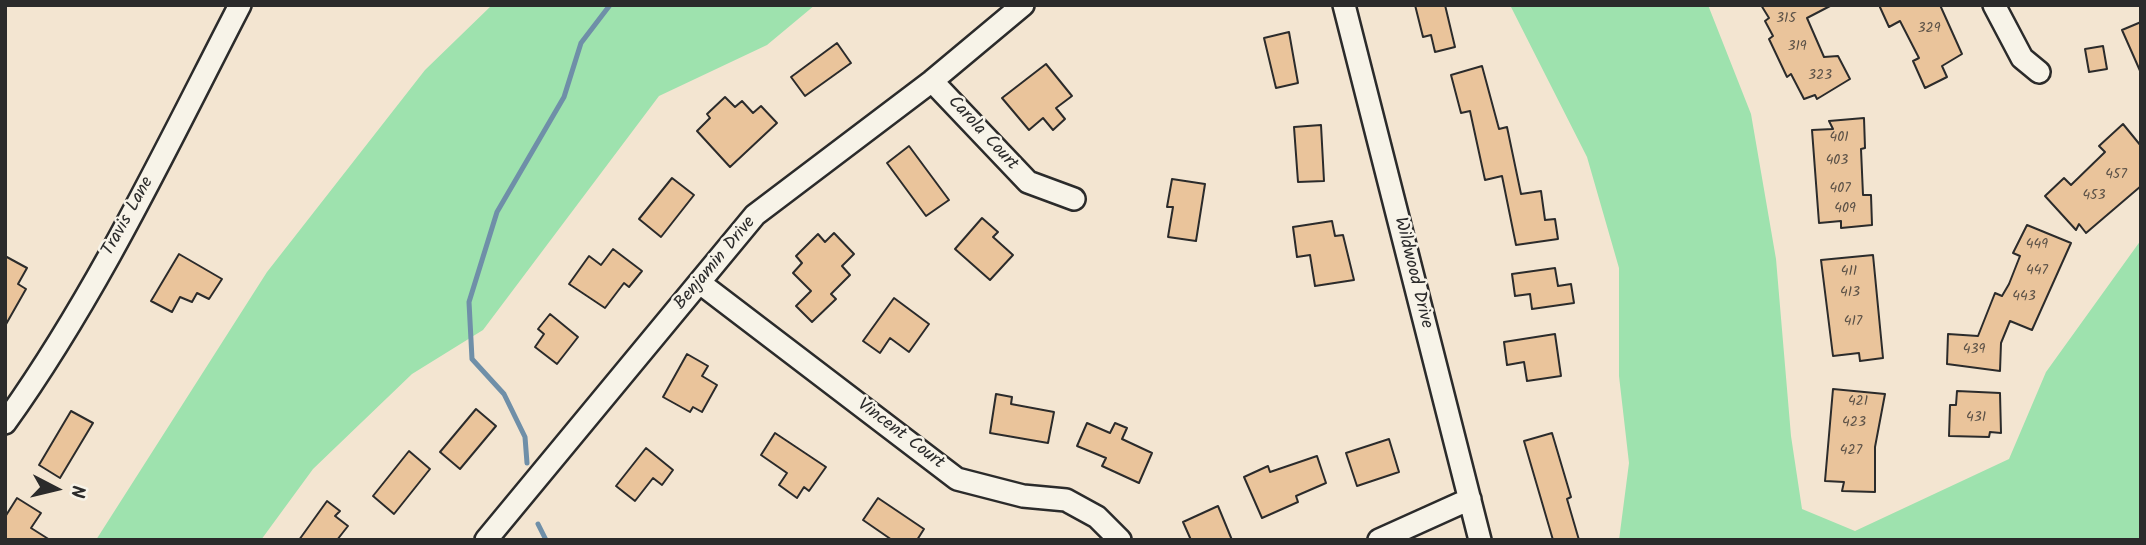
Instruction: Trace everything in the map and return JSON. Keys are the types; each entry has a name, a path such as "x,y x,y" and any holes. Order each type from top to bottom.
{"street":[{"name":"Travis Lane","path":"5,423 74,314 154,172 240,5"},
{"name":"Benjamin Drive","path":"485,540 755,215 932,81 1023,5"},
{"name":"Wildwood Drive","path":"1344,5 1480,540"},
{"path":"1994,5 2022,58 2035,69"},
{"name":"Carola Court","path":"932,81 1028,182 1074,199"},
{"name":"Vincent Court","path":"700,283 957,479 1023,496 1066,500 1097,517 1119,540"},
{"path":"1379,540 1470,499"}],"green space":[{"path":"492,5 815,5 767,45 659,96 483,330 412,374 313,469 261,540 96,540 267,272 425,70"},
{"path":"1510,5 1708,5 1751,114 1776,259 1791,436 1802,509 1855,531 2009,459 2046,372 2141,240 2141,540 1619,540 1629,463 1619,376 1619,268 1587,157"}],"building":[{"path":"1415,5 1445,5 1455,47 1435,52 1431,35 1423,37"},
{"path":"1761,5 1832,5 1807,18 1824,57 1838,56 1850,79 1817,99 1815,95 1804,99 1791,74 1787,77 1769,39 1773,36 1765,21 1769,18"},
{"path":"1879,5 1940,5 1962,54 1942,66 1947,77 1925,88 1913,61 1919,58 1900,21 1889,27"},
{"path":"2141,22 2141,73 2122,30"},
{"path":"1289,32 1298,83 1276,88 1264,38"},
{"path":"837,43 851,63 805,96 791,77"},
{"path":"2103,46 2107,69 2089,72 2085,49"},
{"path":"1046,64 1072,96 1056,108 1065,119 1053,130 1043,118 1029,130 1002,98"},
{"path":"1482,66 1499,129 1507,127 1521,194 1541,191 1545,220 1555,219 1558,239 1516,245 1502,176 1485,180 1470,111 1461,113 1451,75"},
{"path":"725,97 735,107 742,101 753,113 761,106 777,123 730,167 697,131 710,118 707,114"},
{"path":"1864,118 1865,148 1861,149 1863,195 1871,195 1872,225 1841,228 1841,221 1819,223 1812,130 1833,129 1829,121"},
{"path":"2123,124 2141,146 2141,186 2086,233 2079,224 2076,230 2045,196 2064,178 2071,185 2105,152 2099,146"},
{"path":"1321,125 1324,181 1298,182 1294,127"},
{"path":"909,146 949,200 926,216 887,163"},
{"path":"672,178 694,195 661,237 639,219"},
{"path":"1172,179 1205,184 1196,241 1168,237 1173,207 1167,207"},
{"path":"982,218 998,232 993,237 1013,255 990,280 955,249"},
{"path":"1332,221 1335,236 1343,235 1354,280 1315,286 1310,255 1297,257 1293,227"},
{"path":"2027,225 2071,243 2032,330 2010,321 2001,343 2000,371 1947,364 1948,334 1978,336 1995,293 2002,296 2009,284 2020,256 2013,253"},
{"path":"834,233 854,254 842,266 850,275 831,294 836,299 812,322 796,306 811,291 793,273 802,263 796,256 818,234 825,242"},
{"path":"613,249 642,271 629,287 624,283 605,308 569,284 589,256 601,265"},
{"path":"179,254 222,279 209,299 197,293 192,302 180,297 172,312 151,301"},
{"path":"1873,255 1883,358 1860,361 1859,353 1833,356 1821,260"},
{"path":"5,256 27,268 18,284 26,289 5,326"},
{"path":"1555,268 1558,286 1571,284 1574,303 1532,309 1530,294 1515,296 1512,274"},
{"path":"894,298 929,324 909,352 890,338 880,353 863,341"},
{"path":"550,314 578,337 557,364 535,347 544,334 538,329"},
{"path":"1555,334 1561,376 1527,381 1524,362 1507,365 1504,342"},
{"path":"687,354 708,366 702,376 717,385 702,412 693,407 690,412 663,397"},
{"path":"1833,389 1885,394 1875,447 1875,492 1842,491 1844,482 1825,481"},
{"path":"1957,391 2000,393 2001,433 1990,432 1989,437 1949,436 1950,405 1956,405"},
{"path":"996,394 1012,397 1011,404 1054,412 1048,443 990,433"},
{"path":"476,409 496,426 460,469 440,452"},
{"path":"71,411 93,423 60,478 39,465"},
{"path":"1087,423 1110,433 1115,423 1127,428 1122,439 1152,453 1139,483 1102,466 1106,458 1077,446"},
{"path":"775,433 826,467 809,491 804,487 797,498 779,485 787,473 761,455"},
{"path":"1552,433 1571,497 1567,499 1579,540 1553,540 1524,441"},
{"path":"1389,439 1399,472 1357,486 1346,453"},
{"path":"646,448 673,470 662,485 653,478 635,501 616,486"},
{"path":"409,451 430,469 394,514 373,496"},
{"path":"1317,456 1326,483 1296,496 1298,502 1262,518 1244,477 1268,466 1270,472"},
{"path":"17,498 41,513 31,528 50,540 5,540 5,517"},
{"path":"878,498 924,529 917,540 892,540 863,520"},
{"path":"327,501 340,511 335,516 348,526 337,540 299,540"},
{"path":"1218,506 1232,540 1191,540 1183,522"}],"waterway":[{"path":"527,463 525,437 504,394 472,359 469,302 497,212 564,97 581,43 610,5"},
{"path":"538,524 546,540"}]}
